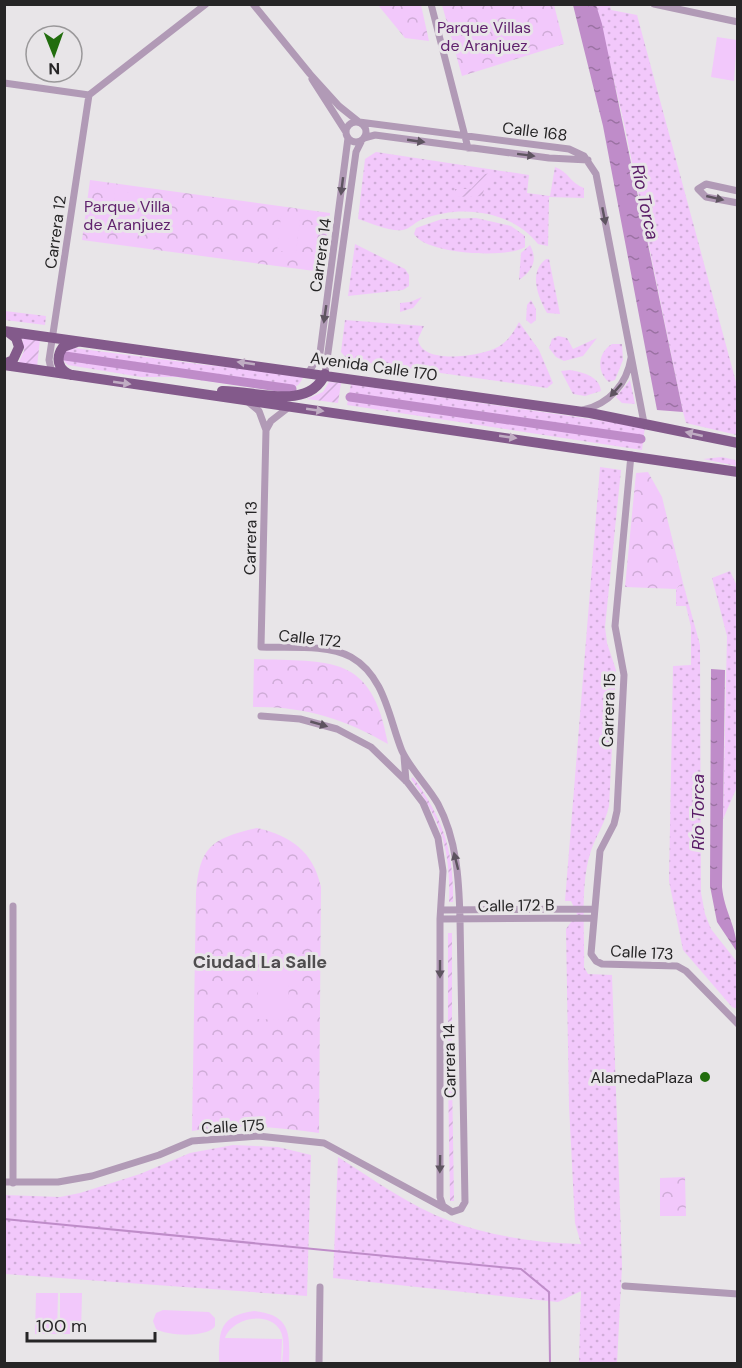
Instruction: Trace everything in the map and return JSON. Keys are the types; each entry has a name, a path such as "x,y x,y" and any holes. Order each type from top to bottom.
{"main road":[{"name":"Avenida Calle 170","path":"4,331 578,411 738,443"},
{"path":"4,331 16,338 19,347 14,360 4,365"},
{"path":"71,375 59,364 60,352 68,344 83,341"},
{"path":"4,365 738,472"},
{"path":"174,390 292,396 314,389 325,374"}],"street":[{"path":"4,83 89,95 206,4"},
{"path":"253,4 310,74 339,106 366,129 363,139 355,142 347,135 310,74"},
{"path":"431,4 468,148"},
{"path":"654,4 738,22"},
{"name":"Carrera 12","path":"52,373 50,360 53,337 89,95"},
{"path":"347,135 350,124 359,122"},
{"name":"Calle 168","path":"359,122 569,149 588,160"},
{"name":"Carrera 14","path":"309,372 320,353 347,135"},
{"name":"Calle 168","path":"363,139 375,135 468,148 588,160"},
{"name":"Carrera 14","path":"325,374 356,152 363,139"},
{"path":"588,160 596,174 644,423"},
{"path":"738,191 706,184 699,189 706,196 738,203"},
{"path":"578,411 596,406 617,391 628,371 631,349"},
{"path":"246,400 259,411 266,430"},
{"path":"266,430 278,414 290,406"},
{"name":"Carrera 13","path":"261,647 266,430"},
{"name":"Carrera 15","path":"596,961 591,954 600,851 614,824 617,811 624,675 615,626 631,455"},
{"name":"Calle 172","path":"261,647 336,651 352,658 377,684 384,696 403,754"},
{"path":"261,716 300,719 337,729 371,747 407,782 423,803 438,838 443,872 440,919 440,1197 443,1206 452,1212"},
{"path":"403,754 407,782"},
{"name":"Carrera 14","path":"403,754 438,805 449,833 459,872 465,1202 461,1209 452,1212"},
{"path":"13,906 13,1183"},
{"name":"Calle 172 B","path":"441,910 593,913"},
{"name":"Calle 172 B","path":"440,919 593,913"},
{"name":"Calle 173","path":"596,961 602,964 677,966 686,971 738,1024"},
{"name":"Calle 175","path":"4,1182 58,1182 92,1176 159,1155 192,1141 258,1136 292,1138 324,1143 452,1212"},
{"path":"625,1286 738,1294"},
{"path":"319,1364 320,1287"}],"green space":[{"path":"378,5 421,5 429,41 405,38"},
{"name":"Parque Villas de Aranjuez","path":"442,5 554,5 564,44 462,76"},
{"path":"596,5 610,5 611,10 637,15 737,386 737,435 686,423 624,123"},
{"path":"717,37 737,40 734,81 711,77"},
{"path":"376,152 529,175 527,193 550,196 555,167 584,188 584,198 549,197 548,246 538,244 515,224 485,213 438,214 420,220 403,230 386,228 358,219 365,159"},
{"path":"492,173 492,179 486,183 482,196 455,197 455,189 471,189 485,174"},
{"name":"Parque Villa de Aranjuez","path":"90,180 330,213 322,272 82,240"},
{"path":"115,191 135,193 131,229 111,226"},
{"path":"281,216 300,218 296,253 277,251"},
{"path":"476,218 511,226 525,236 525,247 502,253 449,250 421,241 414,234 416,228 442,219"},
{"path":"355,244 405,269 409,275 409,286 403,290 348,296"},
{"path":"530,245 534,255 533,264 519,280 521,253"},
{"path":"546,259 549,259 560,314 547,313 538,293 537,271"},
{"path":"422,297 413,308 400,312 400,303"},
{"path":"531,300 536,309 536,320 531,324 526,320 527,305"},
{"path":"5,311 46,316 45,325 5,320"},
{"path":"345,320 424,326 418,339 422,347 440,356 466,356 498,347 505,342 519,322 539,350 553,383 547,388 348,360 341,352"},
{"path":"558,336 567,338 573,349 597,338 583,356 564,361 556,357 549,348 552,339"},
{"path":"22,337 40,339 37,367 18,364 24,351"},
{"path":"612,344 622,344 623,360 615,380 609,382 602,373 600,362 604,352"},
{"path":"74,348 206,365 304,374 301,382 295,387 280,391 177,377 141,377 68,365 62,359 64,352"},
{"path":"570,370 594,379 598,382 601,391 585,396 573,394 561,371"},
{"path":"630,380 635,404 622,403 616,397"},
{"path":"329,382 341,383 338,403 307,399 323,392"},
{"path":"351,384 645,427 642,450 347,405"},
{"path":"722,457 735,460 737,466 703,459"},
{"path":"600,467 621,470 605,627 607,643 616,670 609,806 590,854 585,881 584,967 588,974 612,975 622,1266 617,1363 579,1363 581,1291 558,1302 333,1278 338,1157 406,1200 450,1221 514,1238 581,1244 575,1223 569,1106 566,929 577,914 571,901 565,901"},
{"path":"648,472 662,497 683,583 676,589 625,587 636,473"},
{"path":"730,571 737,586 737,787 723,819 727,636 712,578"},
{"path":"683,583 700,645 701,893 711,929 737,962 737,1009 732,1007 683,950 669,881 673,666 691,665 691,627 686,606 676,606 676,589"},
{"path":"254,659 326,663 344,668 359,678 371,693 381,714 388,744 340,721 324,716 290,709 253,707"},
{"path":"413,777 432,807 445,836 451,866 453,902 449,902 448,867 442,836 430,808 411,779"},
{"path":"257,828 269,831 299,847 312,864 321,887 319,1133 256,1127 224,1127 192,1131 196,894 200,865 211,847 219,841"},
{"path":"448,933 452,933 452,1067 448,1067"},
{"path":"259,967 289,968 288,1020 257,1019"},
{"path":"448,1075 452,1075 454,1201 450,1201"},
{"path":"233,1145 278,1147 311,1155 307,1296 5,1274 5,1195 60,1197 80,1193 140,1174 190,1153"},
{"path":"685,1177 686,1216 660,1216 660,1178"},
{"path":"36,1293 58,1293 57,1334 35,1334"},
{"path":"60,1293 82,1293 81,1334 60,1334"},
{"path":"163,1310 209,1312 215,1318 215,1326 204,1333 196,1334 161,1331 156,1329 153,1321 156,1313"},
{"path":"254,1311 275,1316 281,1321 288,1334 289,1363 282,1363 283,1342 280,1330 267,1320 259,1318 242,1321 229,1331 225,1338 282,1339 281,1363 219,1363 219,1342 227,1321 242,1313"}],"water":[{"path":"573,5 596,5 602,24 683,412 657,410 603,126"},
{"path":"711,669 725,670 722,887 737,952 717,922 710,886"}],"waterway":[{"path":"65,356 292,389"},
{"path":"350,397 641,439"},
{"path":"4,1219 521,1269 549,1292 550,1364"}],"place":[{"name":"AlamedaPlaza","path":"705,1077"}],"district":[{"name":"Ciudad La Salle","path":"260,962"}],"water label":[{"name":"Río Torca","path":"645,202"},
{"name":"Río Torca","path":"698,812"}]}
